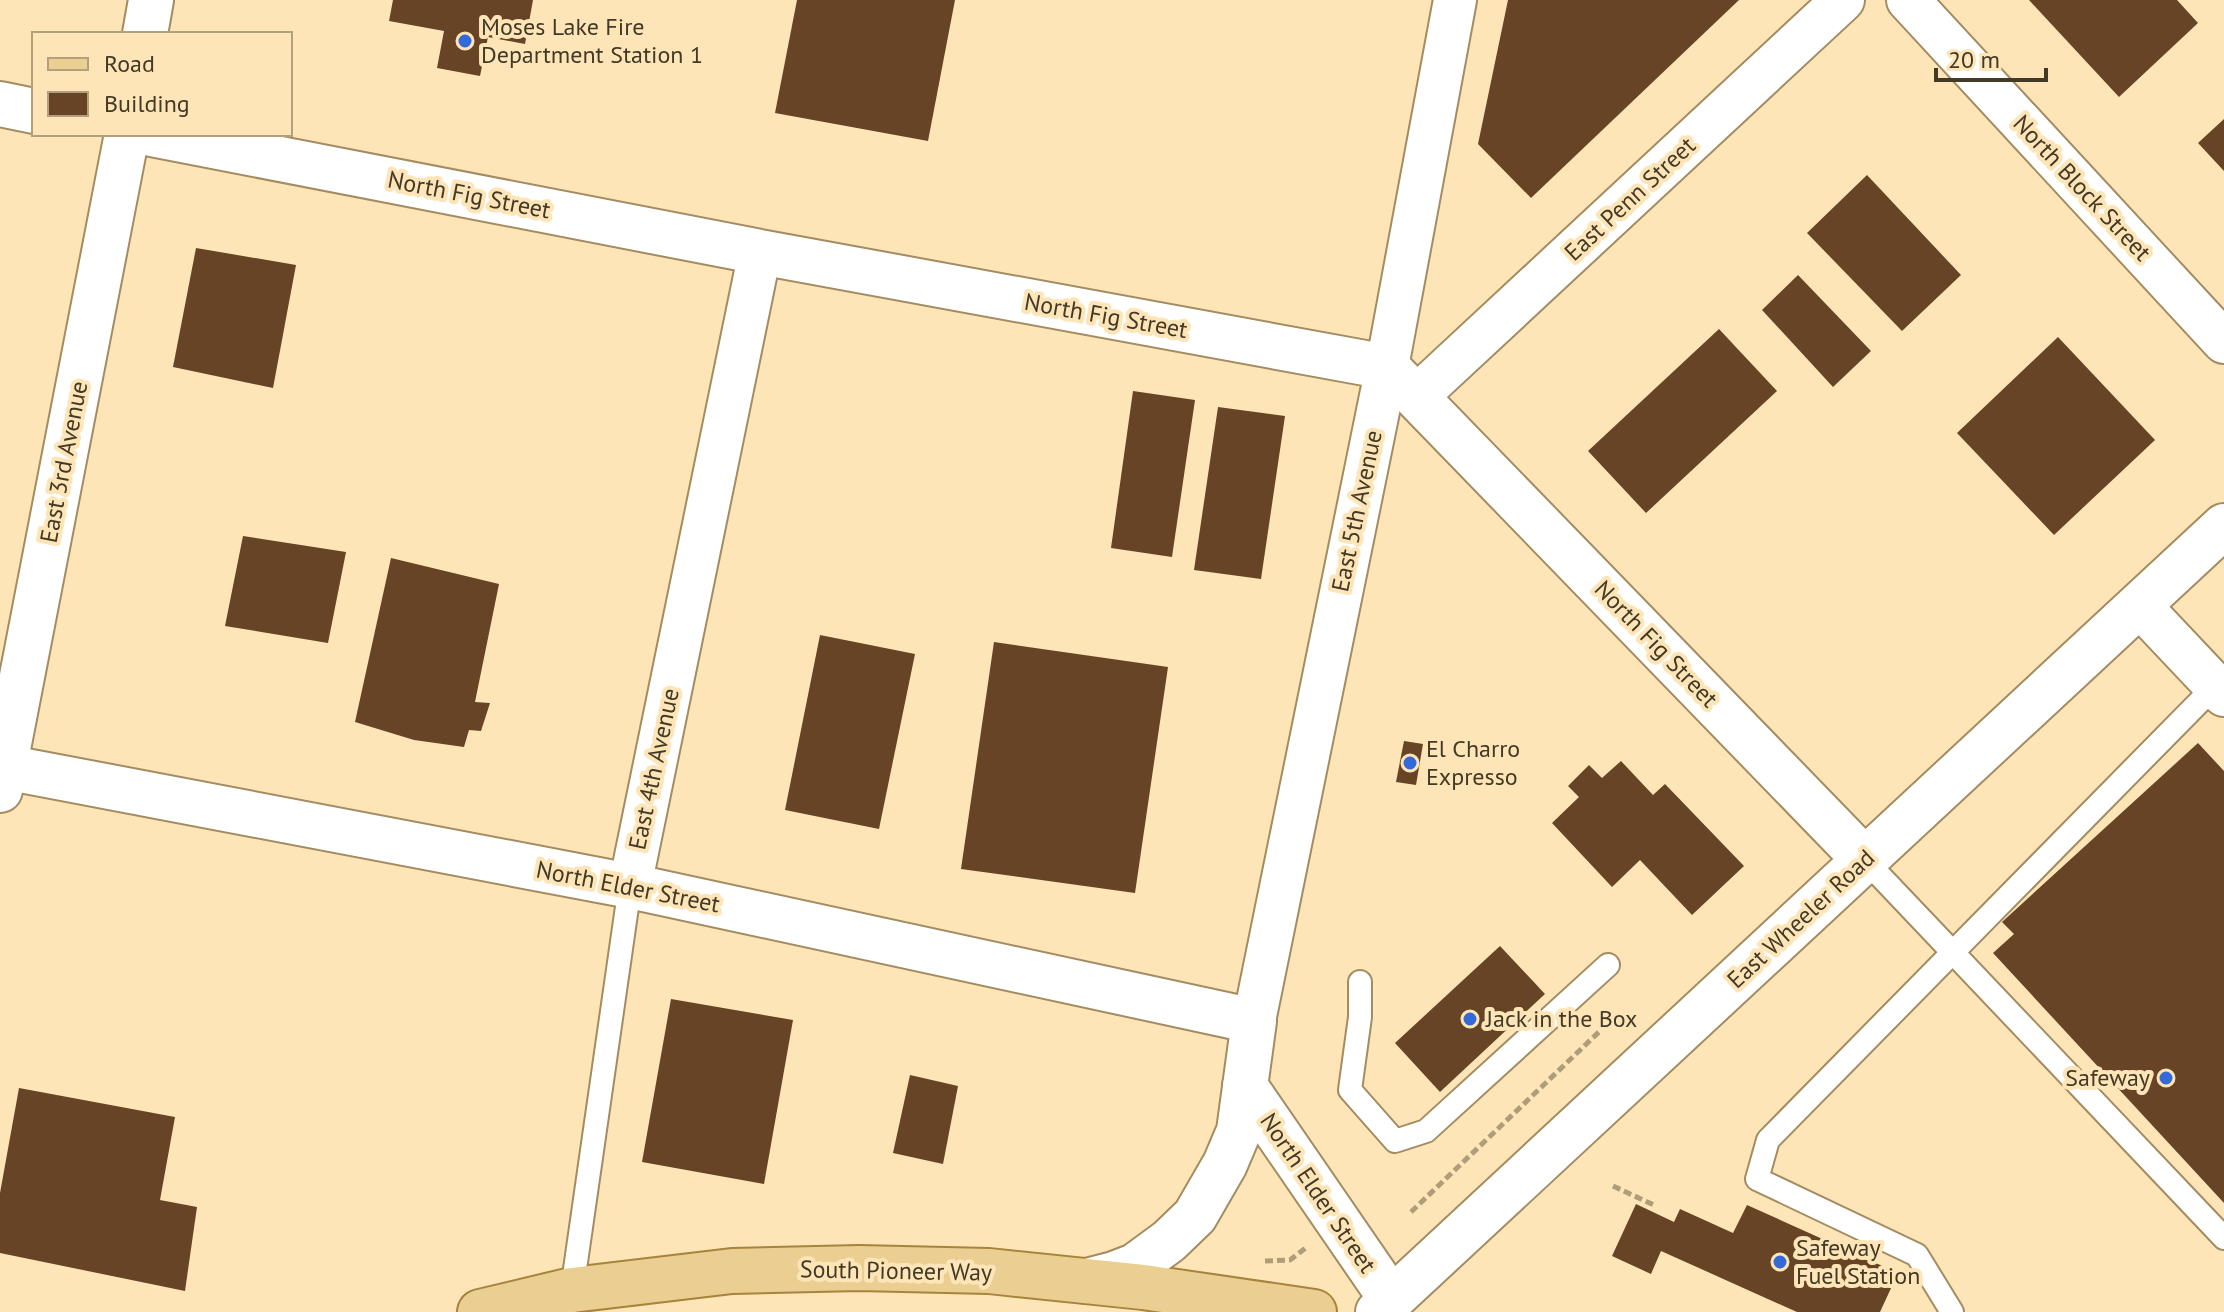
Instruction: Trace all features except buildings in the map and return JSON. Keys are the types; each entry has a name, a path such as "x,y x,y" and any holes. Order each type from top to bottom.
{"main road":[{"name":"South Pioneer Way","path":"480,1312 572,1290 732,1271 859,1268 989,1271 1143,1287 1314,1312"}],"street":[{"path":"145,32 151,0"},
{"name":"East 5th Avenue","path":"1254,1021 1401,382 1455,0"},
{"name":"East Penn Street","path":"1401,382 1843,0"},
{"name":"North Block Street","path":"1908,0 2224,342"},
{"path":"0,104 32,111"},
{"name":"East 3rd Avenue","path":"1,775 127,136"},
{"name":"North Fig Street","path":"161,136 760,252 1401,382 1865,860"},
{"name":"East 4th Avenue","path":"630,886 760,252"},
{"name":"East Wheeler Road","path":"1385,1306 2224,526"},
{"path":"2139,605 2220,691"},
{"name":"North Elder Street","path":"1,775 630,886 1254,1021"},
{"path":"1087,1281 1135,1266 1169,1241 1195,1216 1225,1164 1239,1131 1254,1021"},
{"name":"North Elder Street","path":"1245,1086 1385,1306"}],"lane":[{"path":"1952,1312 1917,1255 1757,1179 1768,1140 2220,691"},
{"path":"1865,860 2224,1238"},
{"name":"East 4th Avenue","path":"572,1290 630,886"},
{"path":"1360,982 1360,1017 1350,1090 1395,1141 1426,1131 1608,965"}],"path":[{"path":"1411,1212 1602,1029"},
{"path":"1613,1186 1656,1206"},
{"path":"1252,1262 1290,1260 1314,1242"}],"place":[{"name":"Moses Lake Fire Department Station 1","path":"465,41"},
{"name":"El Charro Expresso","path":"1410,763"},
{"name":"Jack in the Box","path":"1470,1019"},
{"name":"Safeway","path":"2166,1078"},
{"name":"Safeway Fuel Station","path":"1780,1262"}]}
